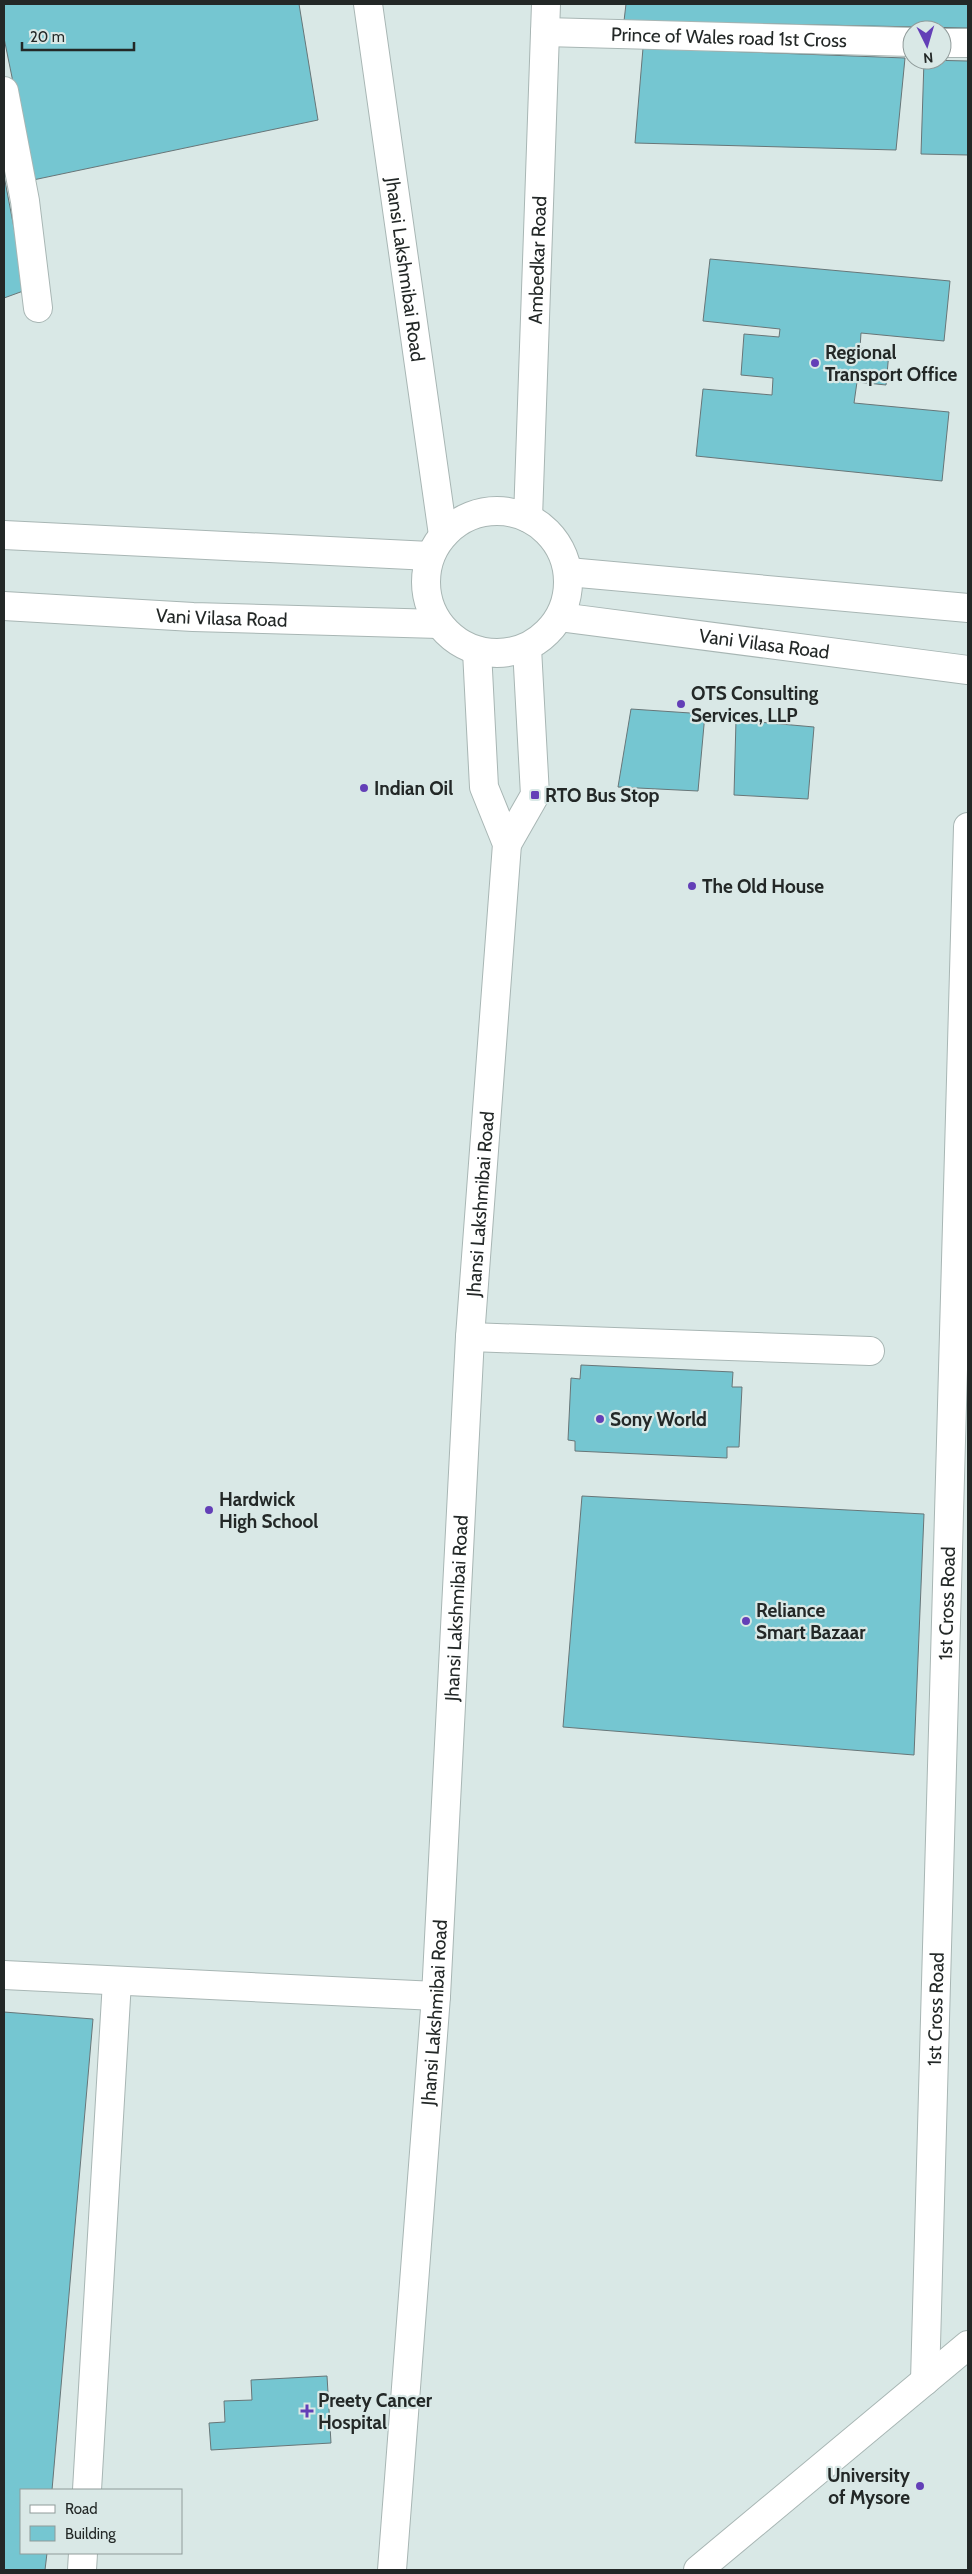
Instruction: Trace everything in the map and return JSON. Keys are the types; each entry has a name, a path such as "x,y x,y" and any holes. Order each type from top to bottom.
{"main road":[{"name":"Jhansi Lakshmibai Road","path":"368,4 436,545"},
{"name":"Ambedkar Road","path":"528,518 546,4"},
{"name":"Prince of Wales road 1st Cross","path":"544,32 902,42"},
{"path":"952,43 968,43"},
{"path":"4,91 25,201 38,308"},
{"path":"506,511 528,518 547,530 561,549 568,572 568,595 560,617 546,635 527,648 494,654 477,651 456,641 439,624 428,602 425,579 436,545 460,521 482,512 506,511"},
{"path":"4,535 436,545"},
{"path":"568,572 968,608"},
{"name":"Vani Vilasa Road","path":"4,606 193,617 439,624"},
{"name":"Vani Vilasa Road","path":"560,617 968,670"},
{"path":"507,844 535,795 527,648"},
{"name":"Jhansi Lakshmibai Road","path":"392,2570 436,1996 470,1337 507,844 484,787 477,651"},
{"name":"1st Cross Road","path":"925,2381 968,827"},
{"path":"470,1337 870,1351"},
{"path":"4,1974 436,1996"},
{"path":"87,2489 117,1981"},
{"path":"698,2570 968,2345"},
{"path":"82,2570 83,2554"}],"building":[{"path":"4,4 299,4 318,120 33,180 4,38"},
{"path":"626,4 968,4 968,28 952,28 952,20 902,20 902,27 624,21"},
{"path":"643,48 902,58 902,70 904,70 896,150 635,143"},
{"path":"952,61 968,61 968,155 921,154 924,70 952,70"},
{"path":"4,176 26,290 4,298"},
{"name":"Regional Transport Office","path":"710,259 950,281 944,341 861,333 860,348 889,352 886,385 857,382 854,403 949,412 942,481 696,456 703,389 772,395 773,378 741,375 744,334 779,337 780,329 703,321"},
{"path":"631,709 705,714 698,791 618,787"},
{"path":"736,720 814,727 808,799 734,795"},
{"path":"581,1365 733,1372 732,1387 742,1387 739,1447 727,1447 727,1458 575,1451 575,1441 568,1440 571,1378 580,1379"},
{"name":"Reliance Smart Bazaar","path":"582,1496 924,1514 914,1755 563,1727"},
{"path":"4,2012 93,2019 52,2489 20,2489 20,2554 47,2554 45,2570 4,2570"},
{"path":"327,2376 331,2443 211,2450 209,2423 225,2422 224,2401 252,2400 251,2380"}],"place":[{"name":"Regional Transport Office","path":"815,363"},
{"name":"OTS Consulting Services, LLP","path":"681,704"},
{"name":"Indian Oil","path":"364,788"},
{"name":"RTO Bus Stop","path":"535,795"},
{"name":"The Old House","path":"692,886"},
{"name":"Sony World","path":"600,1419"},
{"name":"Hardwick High School","path":"209,1510"},
{"name":"Reliance Smart Bazaar","path":"746,1621"},
{"name":"Preety Cancer Hospital","path":"307,2411"},
{"name":"University of Mysore","path":"920,2486"}]}
